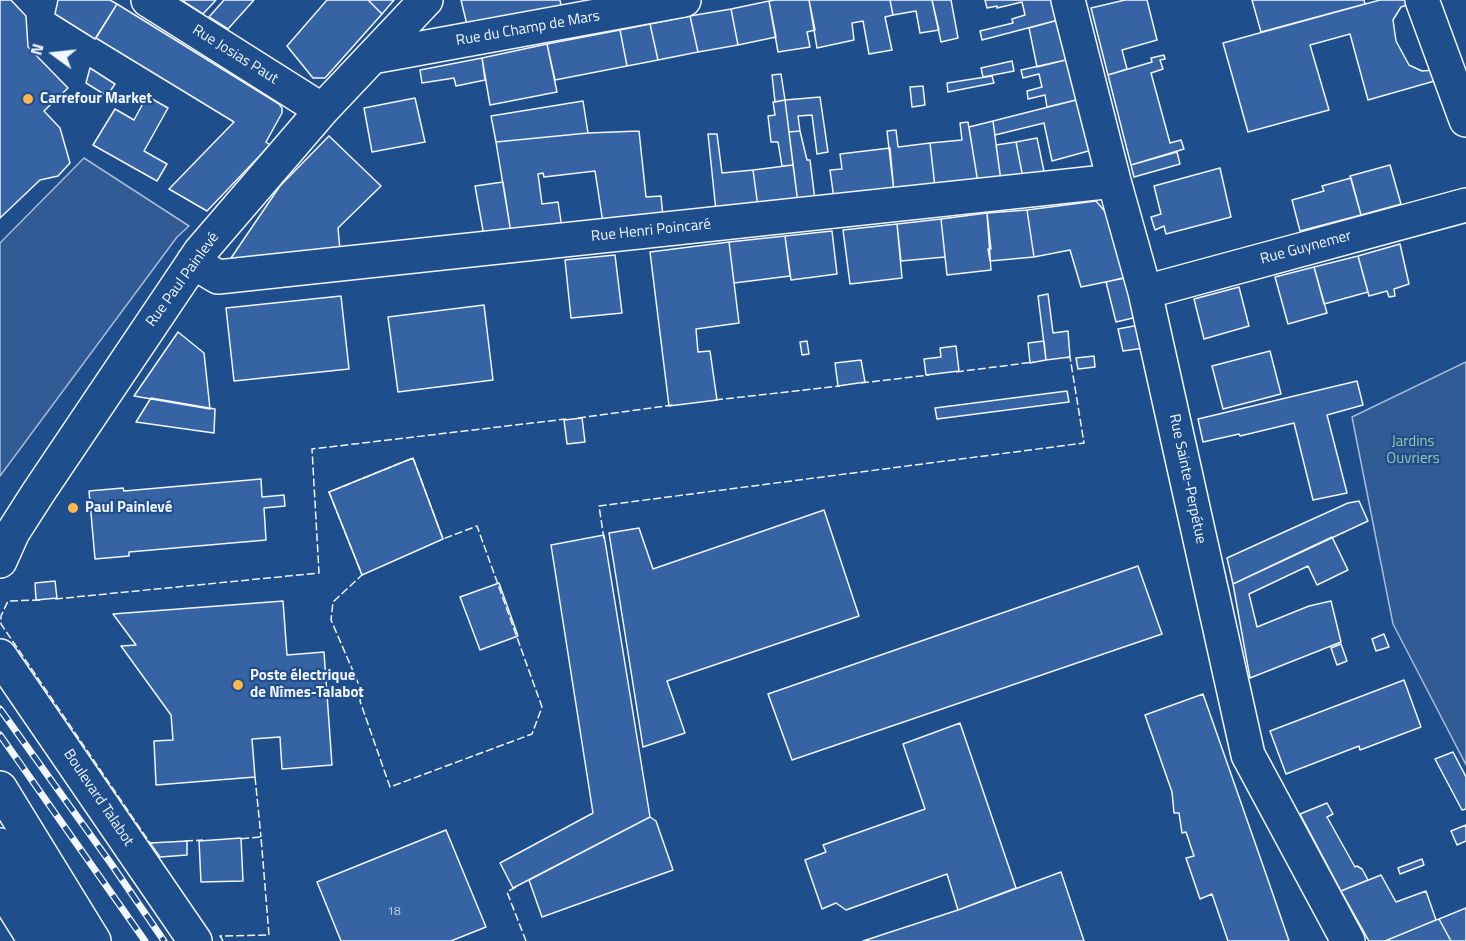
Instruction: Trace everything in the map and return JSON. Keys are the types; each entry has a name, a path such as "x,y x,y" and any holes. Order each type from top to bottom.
{"street":[{"name":"Rue Josias Paut","path":"148,0 322,110"},
{"name":"Rue Paul Painlevé","path":"0,561 13,532 38,493 193,262 322,110 426,0"},
{"name":"Rue du Champ de Mars","path":"372,57 684,0"},
{"name":"Rue Sainte-Perpétue","path":"1068,0 1145,292 1248,754 1348,941"},
{"path":"1422,0 1466,120"},
{"name":"Rue Henri Poincaré","path":"193,262 218,277 1114,181"},
{"name":"Rue Guynemer","path":"1145,292 1466,204"},
{"name":"Boulevard Talabot","path":"0,656 195,941"},
{"path":"0,788 94,941"},
{"path":"0,845 62,941"},
{"path":"0,885 35,941"}],"shaded area":[{"path":"84,158 189,226 177,237 0,476 0,243"},
{"name":"Jardins Ouvriers","path":"1466,362 1466,765 1393,624 1352,417"}],"building":[{"name":"Carrefour Market","path":"0,0 11,0 26,16 28,47 68,88 44,111 60,128 70,163 58,176 40,180 0,218"},
{"path":"58,0 110,0 117,4 95,39 55,14"},
{"path":"184,0 216,0 203,14"},
{"path":"224,0 254,0 228,29 209,17"},
{"path":"327,0 368,0 382,14 325,78 313,78 287,46"},
{"path":"368,0 394,0 382,14"},
{"path":"461,0 560,0 562,10 468,29"},
{"path":"809,0 815,30 807,32 810,47 778,52 769,1"},
{"path":"809,0 890,0 893,15 885,17 892,50 869,54 863,21 852,23 854,40 817,48"},
{"path":"890,0 932,0 939,30 920,33 916,11 893,15"},
{"path":"932,0 951,0 958,38 941,42"},
{"path":"985,0 1057,0 1062,19 982,40 980,31 1013,23 1012,19 1025,15 1022,2 987,8"},
{"path":"1125,0 1147,0 1157,40 1122,50 1127,69 1108,75 1091,8"},
{"path":"1252,0 1364,0 1365,4 1261,32"},
{"path":"1380,0 1405,0 1407,5 1401,7 1393,20 1396,41 1409,65 1422,71 1434,70 1438,80 1368,100 1350,34 1310,45 1329,110 1248,132 1223,43"},
{"path":"769,1 776,37 738,45 731,9"},
{"path":"117,4 282,108 282,113 266,142 270,145 207,211 169,189 234,122 96,38"},
{"path":"731,9 738,45 698,52 690,16"},
{"path":"690,16 698,52 658,60 650,24"},
{"path":"1062,19 1070,59 1037,67 1029,28"},
{"path":"650,24 658,60 627,66 620,30"},
{"path":"620,30 627,66 555,80 547,44"},
{"path":"547,44 557,92 490,105 482,58"},
{"path":"1164,55 1165,59 1160,60 1163,69 1151,73 1170,143 1181,140 1184,149 1131,165 1108,75 1152,62 1151,58"},
{"path":"482,58 485,80 456,86 454,78 422,83 420,70"},
{"path":"1070,59 1080,99 1047,107 1045,95 1028,99 1027,91 1042,87 1039,74 1023,78 1021,70"},
{"path":"1012,61 1014,71 983,77 981,68"},
{"path":"90,68 115,84 107,96 86,83"},
{"path":"781,74 785,100 775,102 772,75"},
{"path":"992,76 994,83 948,92 947,83"},
{"path":"923,86 925,105 912,107 910,87"},
{"path":"147,96 168,108 144,151 167,164 157,181 93,145 115,109 134,120"},
{"path":"820,97 828,152 817,154 812,115 798,116 800,131 789,132 785,100"},
{"path":"415,98 425,142 372,152 364,108"},
{"path":"1080,99 1092,150 1052,161 1044,123 995,135 993,121"},
{"path":"785,100 793,165 782,166 778,142 771,142 768,116 775,115 773,102"},
{"path":"583,101 588,133 496,142 491,116"},
{"path":"993,121 1001,181 978,183 969,127"},
{"path":"968,122 978,183 935,187 930,143 962,140 960,123"},
{"path":"896,130 898,147 930,143 935,187 894,192 887,131"},
{"path":"639,131 646,197 661,196 663,217 603,223 595,171 544,177 543,173 538,174 542,204 558,202 562,228 511,233 496,142 588,133"},
{"path":"800,131 807,160 810,160 815,200 798,203 789,132"},
{"path":"708,134 717,134 722,173 753,170 758,207 716,211"},
{"path":"329,136 381,186 338,228 340,250 229,261 280,186"},
{"path":"1037,138 1045,176 1023,178 1016,142"},
{"path":"1016,142 1023,178 1001,181 996,145"},
{"path":"890,148 894,192 834,199 830,170 842,169 840,154"},
{"path":"1177,152 1180,164 1134,177 1131,165"},
{"path":"793,165 798,203 758,207 753,170"},
{"path":"1390,165 1401,204 1361,215 1350,176"},
{"path":"1220,168 1231,217 1166,234 1164,226 1155,230 1151,217 1161,214 1154,186"},
{"path":"1351,178 1361,215 1300,231 1292,200 1324,191 1322,186"},
{"path":"503,182 511,233 484,236 475,186"},
{"path":"1096,201 1108,215 1125,278 1081,287 1070,250 1034,257 1027,210"},
{"path":"1027,210 1034,257 990,261 987,213"},
{"path":"987,213 991,270 947,275 941,219"},
{"path":"941,219 945,257 901,261 897,224"},
{"path":"897,224 902,278 850,284 843,230"},
{"path":"832,231 837,274 791,280 785,236"},
{"path":"785,236 790,276 734,283 729,242"},
{"path":"729,242 739,323 696,329 698,352 710,351 717,400 669,406 650,252"},
{"path":"1400,244 1409,284 1394,289 1395,296 1389,297 1387,291 1369,296 1358,256"},
{"path":"615,255 622,313 571,318 565,260"},
{"path":"1358,256 1368,292 1324,304 1314,267"},
{"path":"1314,267 1327,313 1288,324 1275,277"},
{"path":"1127,277 1137,317 1116,322 1106,282"},
{"path":"1239,287 1249,326 1204,339 1194,299"},
{"path":"1048,294 1053,333 1068,331 1070,357 1046,360 1038,296"},
{"path":"341,296 349,369 234,381 226,308"},
{"path":"484,305 493,380 398,392 388,317"},
{"path":"1139,325 1144,348 1123,351 1118,329"},
{"path":"178,332 204,353 210,409 134,396"},
{"path":"807,341 809,354 802,355 800,342"},
{"path":"1044,341 1046,360 1030,363 1028,343"},
{"path":"956,346 959,371 926,375 924,359 941,357 940,348"},
{"path":"1270,351 1281,394 1223,409 1212,366"},
{"path":"1094,356 1095,367 1078,369 1076,358"},
{"path":"861,360 865,382 838,386 835,363"},
{"path":"1357,381 1363,405 1327,415 1347,493 1313,500 1294,423 1203,442 1198,419"},
{"path":"1067,391 1069,402 937,419 935,408"},
{"path":"151,398 215,409 214,433 136,422"},
{"path":"582,418 585,442 567,444 564,420"},
{"path":"413,458 443,539 362,575 329,492"},
{"path":"261,479 262,497 284,495 285,506 264,508 266,540 129,552 129,556 95,559 89,491 123,488 124,491"},
{"path":"1359,501 1368,521 1233,584 1227,558 1348,503"},
{"path":"824,510 859,616 667,681 685,733 643,747 609,533 639,528 653,569"},
{"path":"604,535 650,817 513,888 500,863 593,813 551,545"},
{"path":"1332,537 1348,570 1317,585 1308,566 1249,594 1257,627 1309,606 1331,601 1341,642 1250,678 1233,584"},
{"path":"1138,566 1162,634 792,760 768,694"},
{"path":"55,581 57,598 36,600 35,583"},
{"path":"499,583 518,636 480,650 460,597"},
{"name":"Poste électrique de Nîmes-Talabot","path":"283,601 287,655 324,652 332,765 282,769 280,737 252,739 255,777 156,785 154,741 173,740 171,715 121,646 136,645 113,614"},
{"path":"1384,634 1389,647 1376,651 1372,639"},
{"path":"1341,644 1347,661 1337,665 1331,648"},
{"path":"1404,680 1421,727 1360,750 1359,746 1286,774 1270,731"},
{"path":"1203,694 1289,941 1228,941 1212,894 1200,899 1186,858 1194,856 1186,832 1182,833 1179,813 1174,813 1172,792 1145,715"},
{"path":"960,723 1016,888 958,910 947,874 846,910 836,903 822,909 805,860 826,852 823,845 925,809 903,744"},
{"path":"1453,752 1466,777 1466,809 1462,810 1435,759"},
{"path":"1327,803 1333,814 1327,817 1355,867 1362,869 1368,880 1341,891 1300,814"},
{"path":"650,817 656,821 673,870 542,917 529,880"},
{"path":"1466,825 1466,841 1457,845 1451,831"},
{"path":"446,830 486,927 451,941 341,941 317,882"},
{"path":"241,838 243,881 201,882 199,841"},
{"path":"187,841 187,855 160,857 150,843"},
{"path":"1422,859 1424,865 1400,874 1398,868"},
{"path":"1061,872 1084,941 863,941 958,910"},
{"path":"1381,875 1396,902 1426,891 1436,920 1385,941 1369,941 1341,891"},
{"path":"1466,908 1466,941 1451,941 1439,919"},
{"path":"1439,919 1451,941 1385,941 1436,920"}],"railway":[{"path":"0,709 164,941"},
{"path":"0,735 145,941"}],"fence":[{"path":"604,539 599,506 1084,443 1070,357 1066,358"},
{"path":"956,372 1034,362"},
{"path":"861,383 929,375"},
{"path":"715,400 840,386"},
{"path":"578,418 673,405"},
{"path":"55,599 319,573 312,449 566,419"},
{"path":"413,458 443,539 477,526 542,707 532,734 390,787 360,701 362,692 331,620 333,602 362,575 329,492 413,458"},
{"path":"40,600 8,601 1,616 1,624 150,843 153,843"},
{"path":"255,777 261,837"},
{"path":"223,941 220,936 269,935 261,837 239,839"},
{"path":"185,841 203,840"},
{"path":"516,887 507,892 526,941"}],"place":[{"name":"Carrefour Market","path":"28,99"},
{"name":"Paul Painlevé","path":"73,508"},
{"name":"Poste électrique de Nîmes-Talabot","path":"238,685"}]}
